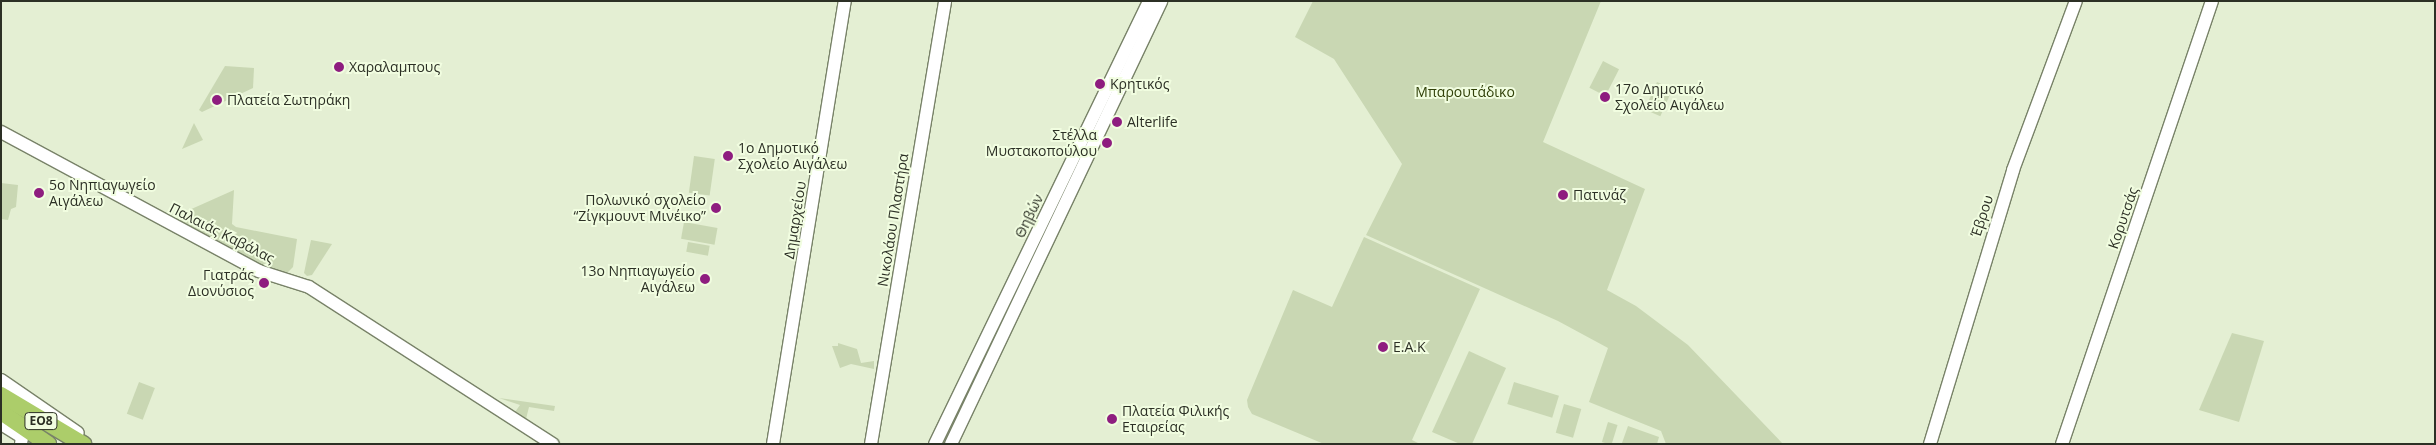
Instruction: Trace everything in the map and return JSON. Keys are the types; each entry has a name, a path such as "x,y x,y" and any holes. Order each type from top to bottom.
{"highway":[{"name":"ΕΟ8","path":"1,395 88,442"},
{"name":"ΕΟ8","path":"1,412 48,444"}],"street":[{"name":"Δημαρχείου","path":"773,444 845,1"},
{"name":"Νικολάου Πλαστήρα","path":"872,444 945,1"},
{"name":"Θηβών","path":"935,444 1149,1"},
{"name":"Θηβών","path":"951,444 1161,1"},
{"name":"Έβρου","path":"1930,444 2010,179 2076,1"},
{"name":"Κορυτσάς","path":"2062,444 2212,1"},
{"name":"Παλαιάς Καβάλας","path":"1,132 259,271 309,287 553,444"},
{"path":"1,380 88,442"},
{"path":"1,424 25,442"}],"green space":[{"name":"Μπαρουτάδικο","path":"1313,1 1601,1 1543,142 1645,189 1607,290 1636,306 1688,345 1783,444 1666,444 1661,431 1589,402 1608,348 1558,321 1366,235 1402,164 1334,59 1295,37"},
{"path":"1603,61 1619,69 1605,96 1589,88"},
{"name":"Πλατεία Σωτηράκη","path":"225,66 254,68 253,88 202,112 199,110"},
{"path":"1657,82 1673,89 1660,116 1645,109"},
{"path":"194,123 203,140 182,149"},
{"path":"694,156 715,159 710,196 689,193"},
{"path":"1,183 18,185 16,207 11,209 8,220 1,219"},
{"path":"234,190 232,224 236,227 297,239 293,267 288,272 274,272 180,222 187,211"},
{"path":"684,222 717,228 715,245 681,239"},
{"name":"E.A.K","path":"1364,237 1480,289 1412,440 1420,444 1324,444 1252,414 1248,407 1247,400 1293,290 1332,307"},
{"path":"311,240 332,244 312,275 307,276 304,273"},
{"path":"688,242 710,246 708,256 686,252"},
{"path":"2232,333 2264,341 2239,422 2199,410"},
{"path":"838,343 857,349 861,363 874,361 874,369 851,364 840,368 832,346 838,346"},
{"path":"1469,351 1506,368 1472,444 1460,444 1432,432"},
{"path":"139,382 155,388 143,420 127,414"},
{"path":"1514,382 1559,396 1552,418 1507,404"},
{"path":"499,398 555,406 554,411 529,407 526,419 515,412 520,405"},
{"path":"1564,404 1581,409 1573,438 1556,433"},
{"path":"1608,422 1618,425 1612,444 1602,442"},
{"path":"1628,426 1659,437 1657,444 1622,443"}],"place":[{"name":"Χαραλαμπους","path":"339,67"},
{"name":"Κρητικός","path":"1100,84"},
{"name":"17o Δημοτικό Σχολείο Αιγάλεω","path":"1605,97"},
{"name":"Πλατεία Σωτηράκη","path":"217,100"},
{"name":"Alterlife","path":"1117,122"},
{"name":"Στέλλα Μυστακοπούλου","path":"1107,143"},
{"name":"1ο Δημοτικό Σχολείο Αιγάλεω","path":"728,156"},
{"name":"5ο Νηπιαγωγείο Αιγάλεω","path":"39,193"},
{"name":"Πατινάζ","path":"1563,195"},
{"name":"Πολωνικό σχολείο “Ζίγκμουντ Μινέικο”","path":"716,208"},
{"name":"13ο Νηπιαγωγείο Αιγάλεω","path":"705,279"},
{"name":"Γιατράς Διονύσιος","path":"264,283"},
{"name":"E.A.K","path":"1383,347"},
{"name":"Πλατεία Φιλικής Εταιρείας","path":"1112,419"}]}
